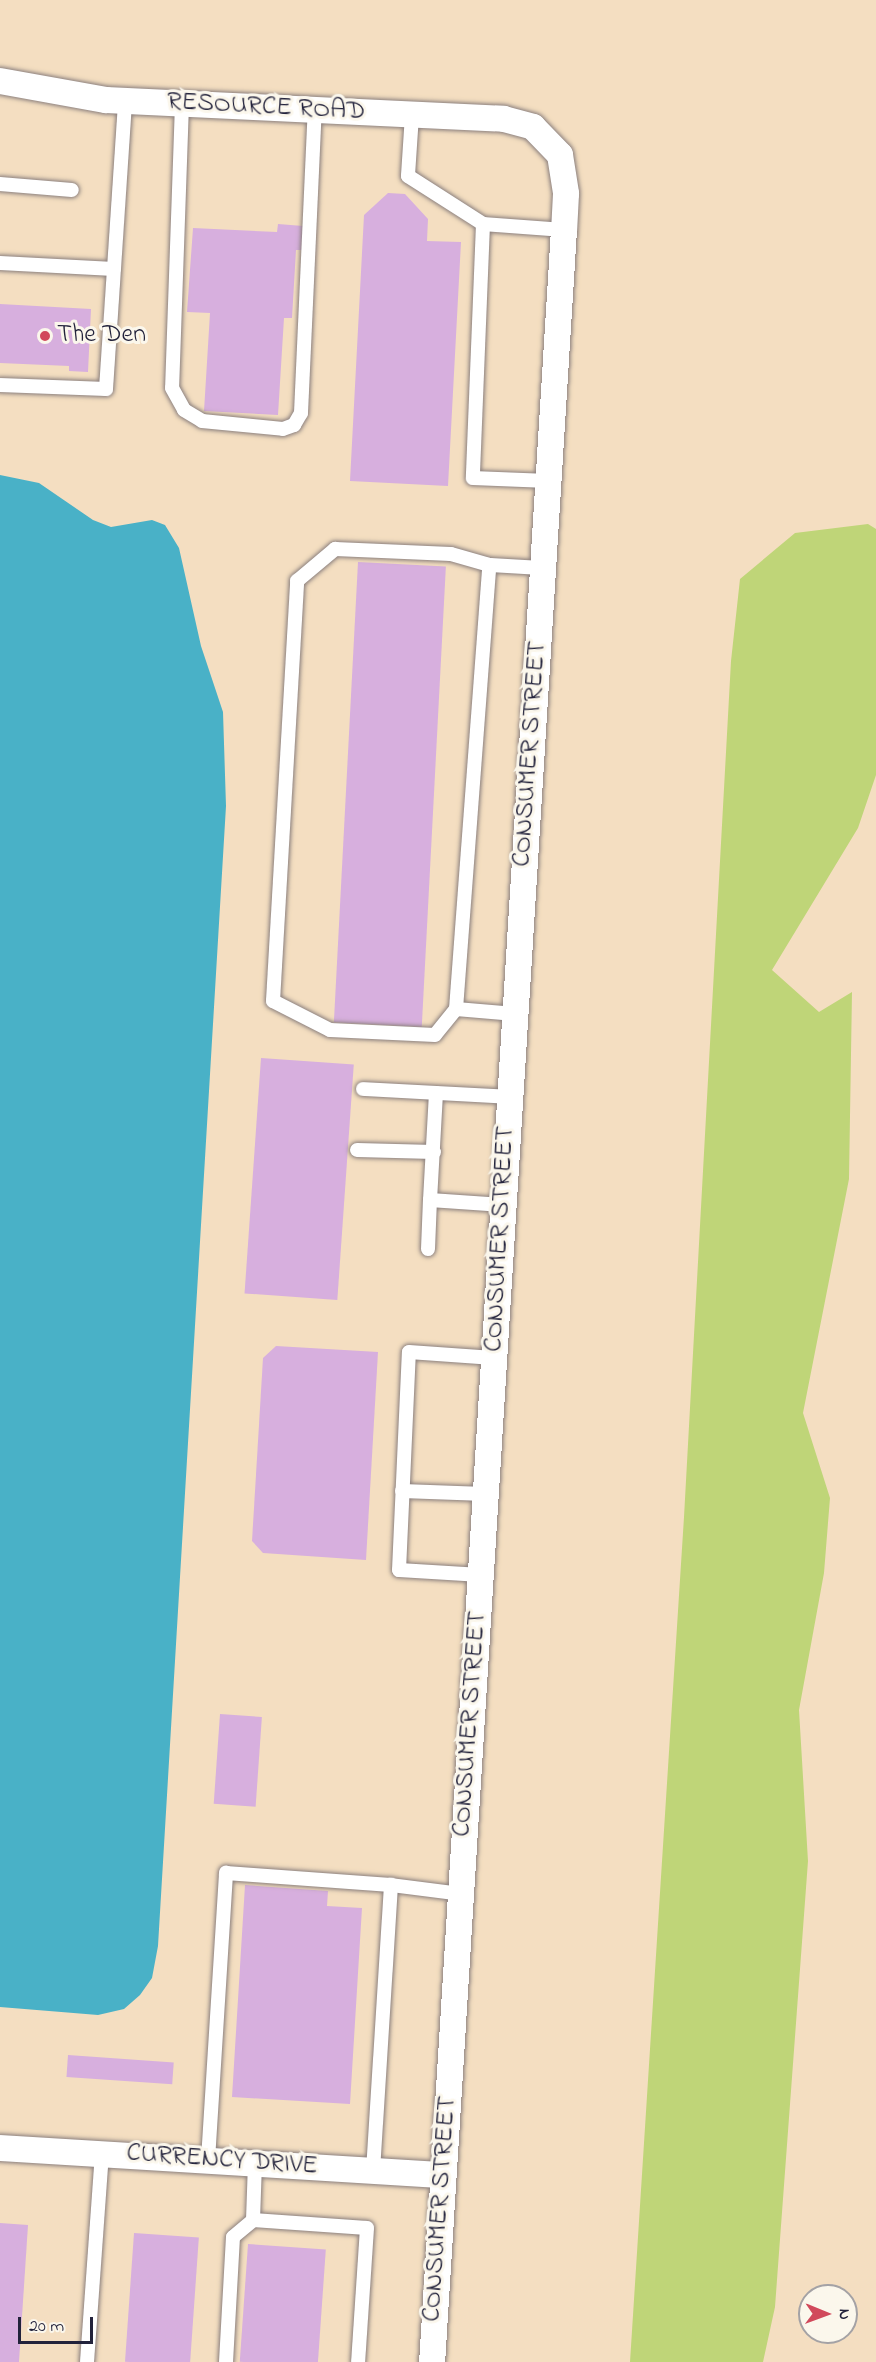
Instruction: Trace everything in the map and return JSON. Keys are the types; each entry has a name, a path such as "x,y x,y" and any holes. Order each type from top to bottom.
{"street":[{"name":"RESOURCE ROAD","path":"0,81 125,101 504,119 533,127"},
{"name":"CONSUMER STREET","path":"432,2362 566,194 560,155 533,127"},
{"name":"CURRENCY DRIVE","path":"0,2148 443,2175"}],"lane":[{"path":"0,385 106,389 125,101"},
{"path":"182,104 172,388 184,410 202,421 284,429 294,425 300,413 315,110"},
{"path":"412,115 408,176 483,224 564,230"},
{"path":"0,184 72,190"},
{"path":"483,224 473,478 548,481"},
{"path":"0,263 114,269"},
{"path":"489,565 456,1009 435,1035 330,1030 273,1001 297,581 335,549 451,554 489,565 543,568"},
{"path":"456,1009 515,1014"},
{"path":"363,1089 510,1097"},
{"path":"428,1249 436,1093"},
{"path":"357,1150 434,1152"},
{"path":"430,1200 503,1205"},
{"path":"481,1575 399,1570 410,1352 494,1358"},
{"path":"402,1491 485,1494"},
{"path":"208,2160 226,1873 391,1885 461,1894"},
{"path":"373,2171 391,1885"},
{"path":"87,2362 102,2154"},
{"path":"253,2220 255,2163"},
{"path":"226,2362 233,2237 253,2220 367,2228 358,2362"}],"green space":[{"path":"868,524 876,529 876,775 858,828 772,970 819,1012 852,992 849,1179 803,1413 830,1498 824,1573 799,1710 808,1861 775,2307 763,2362 630,2362 684,1517 731,661 740,579 795,533"}],"water":[{"path":"0,475 39,483 93,520 111,527 152,520 165,525 179,548 201,646 223,712 226,806 158,1946 152,1978 140,1995 124,2009 98,2015 0,2007"}],"building":[{"path":"388,193 405,194 428,219 427,241 461,242 448,486 350,481 364,215"},
{"path":"278,224 303,226 302,250 296,250 292,318 284,318 278,415 204,411 210,313 187,312 193,228 277,232"},
{"name":"The Den","path":"0,304 91,309 88,372 69,371 69,366 0,363"},
{"path":"358,562 446,567 422,1027 334,1022"},
{"path":"261,1058 354,1064 337,1300 245,1293"},
{"path":"276,1346 378,1352 366,1560 263,1553 252,1541 263,1358"},
{"path":"220,1714 262,1717 256,1807 214,1804"},
{"path":"245,1885 328,1891 327,1906 362,1908 350,2104 232,2097"},
{"path":"68,2055 174,2062 172,2084 66,2077"},
{"path":"0,2223 28,2225 19,2362 0,2362"},
{"path":"134,2233 199,2238 190,2362 125,2362"},
{"path":"248,2244 326,2249 318,2362 240,2362"}],"place":[{"name":"The Den","path":"45,336"}]}
